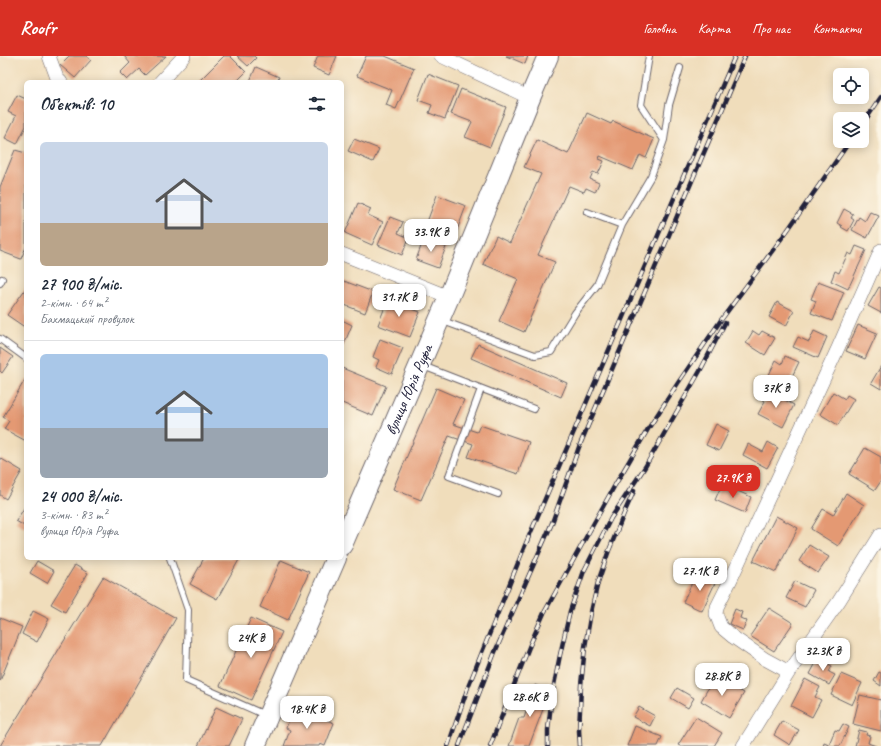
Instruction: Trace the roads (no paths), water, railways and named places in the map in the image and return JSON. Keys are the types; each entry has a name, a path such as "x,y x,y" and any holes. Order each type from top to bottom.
{"main road":[{"name":"вулиця Юрія Руфа","path":"344,540 449,297 548,56"},
{"path":"255,746 335,560"}],"street":[{"path":"49,56 59,80"},
{"path":"162,80 184,56"},
{"path":"441,56 530,98"},
{"path":"789,672 765,659 733,637 722,627 716,614 717,607 732,579 838,348 881,250"},
{"path":"344,255 449,297"},
{"path":"743,746 789,672 839,601 881,534"}],"lane":[{"path":"649,56 642,105 664,140"},
{"path":"439,319 459,328 535,355 551,352 575,313 597,285 622,225 651,176 664,140 669,104 680,68"},
{"path":"587,212 622,225"},
{"path":"0,339 24,357"},
{"path":"420,365 534,409"},
{"path":"481,388 449,476 498,494"},
{"path":"171,560 188,610 186,680 268,716"}],"railway":[{"path":"448,746 468,687 524,548 735,56"},
{"path":"459,746 495,652 552,523 579,447 745,56"},
{"path":"869,115 881,97"},
{"path":"490,746 544,613 648,429 721,320 787,231 845,148"},
{"path":"548,746 548,730 552,695 560,655 570,611 584,571 611,518 645,467 700,371 725,323"},
{"path":"580,746 579,730 581,685 591,612 598,582 608,553 634,491"}]}
